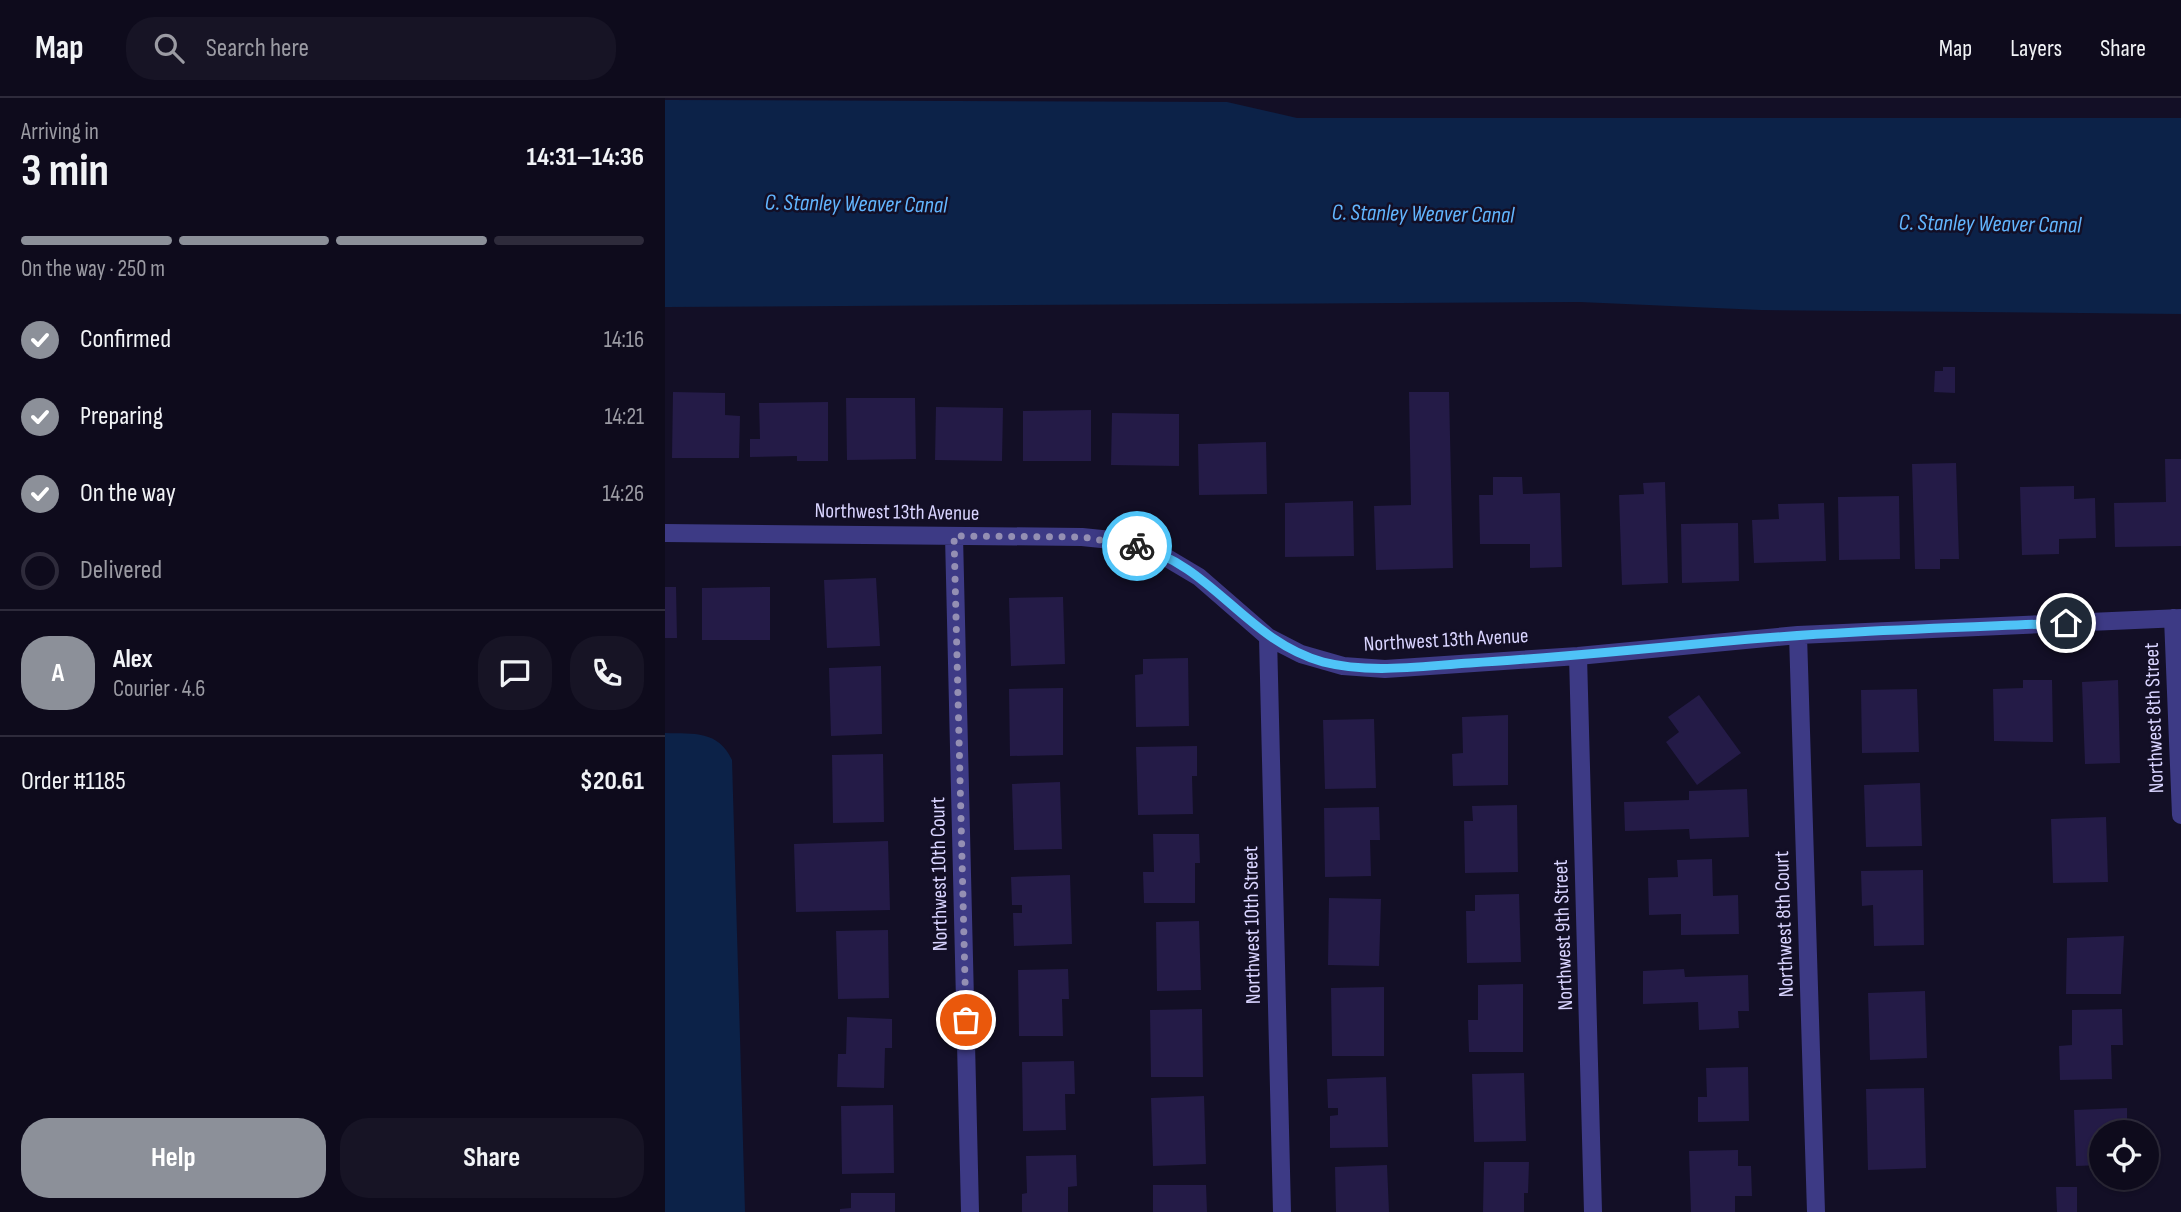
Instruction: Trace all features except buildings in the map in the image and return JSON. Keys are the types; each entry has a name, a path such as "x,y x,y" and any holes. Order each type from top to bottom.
{"street":[{"name":"Northwest 13th Avenue","path":"665,533 1082,537 1142,547 1199,577 1268,637 1322,661 1371,668 1578,656 1798,635 2177,618"},
{"name":"Northwest 10th Court","path":"954,536 970,1212"},
{"name":"Northwest 8th Street","path":"2177,618 2181,815"},
{"name":"Northwest 8th Court","path":"1798,635 1816,1212"},
{"name":"Northwest 10th Street","path":"1268,637 1282,1212"},
{"name":"Northwest 9th Street","path":"1578,656 1593,1212"}],"water":[{"name":"C. Stanley Weaver Canal","path":"665,100 1227,102 1297,118 2181,118 2181,314 1761,310 1580,302 665,307"},
{"path":"665,733 695,734 712,739 720,743 732,760 745,1212 665,1212"}],"way so far":[{"path":"966,1020 954,536 1082,537 1121,541 1137,546"}],"route":[{"path":"1137,546 1162,555 1199,577 1216,590 1246,621 1268,637 1301,654 1343,666 1385,668 1578,656 1798,635 2066,623"}]}
